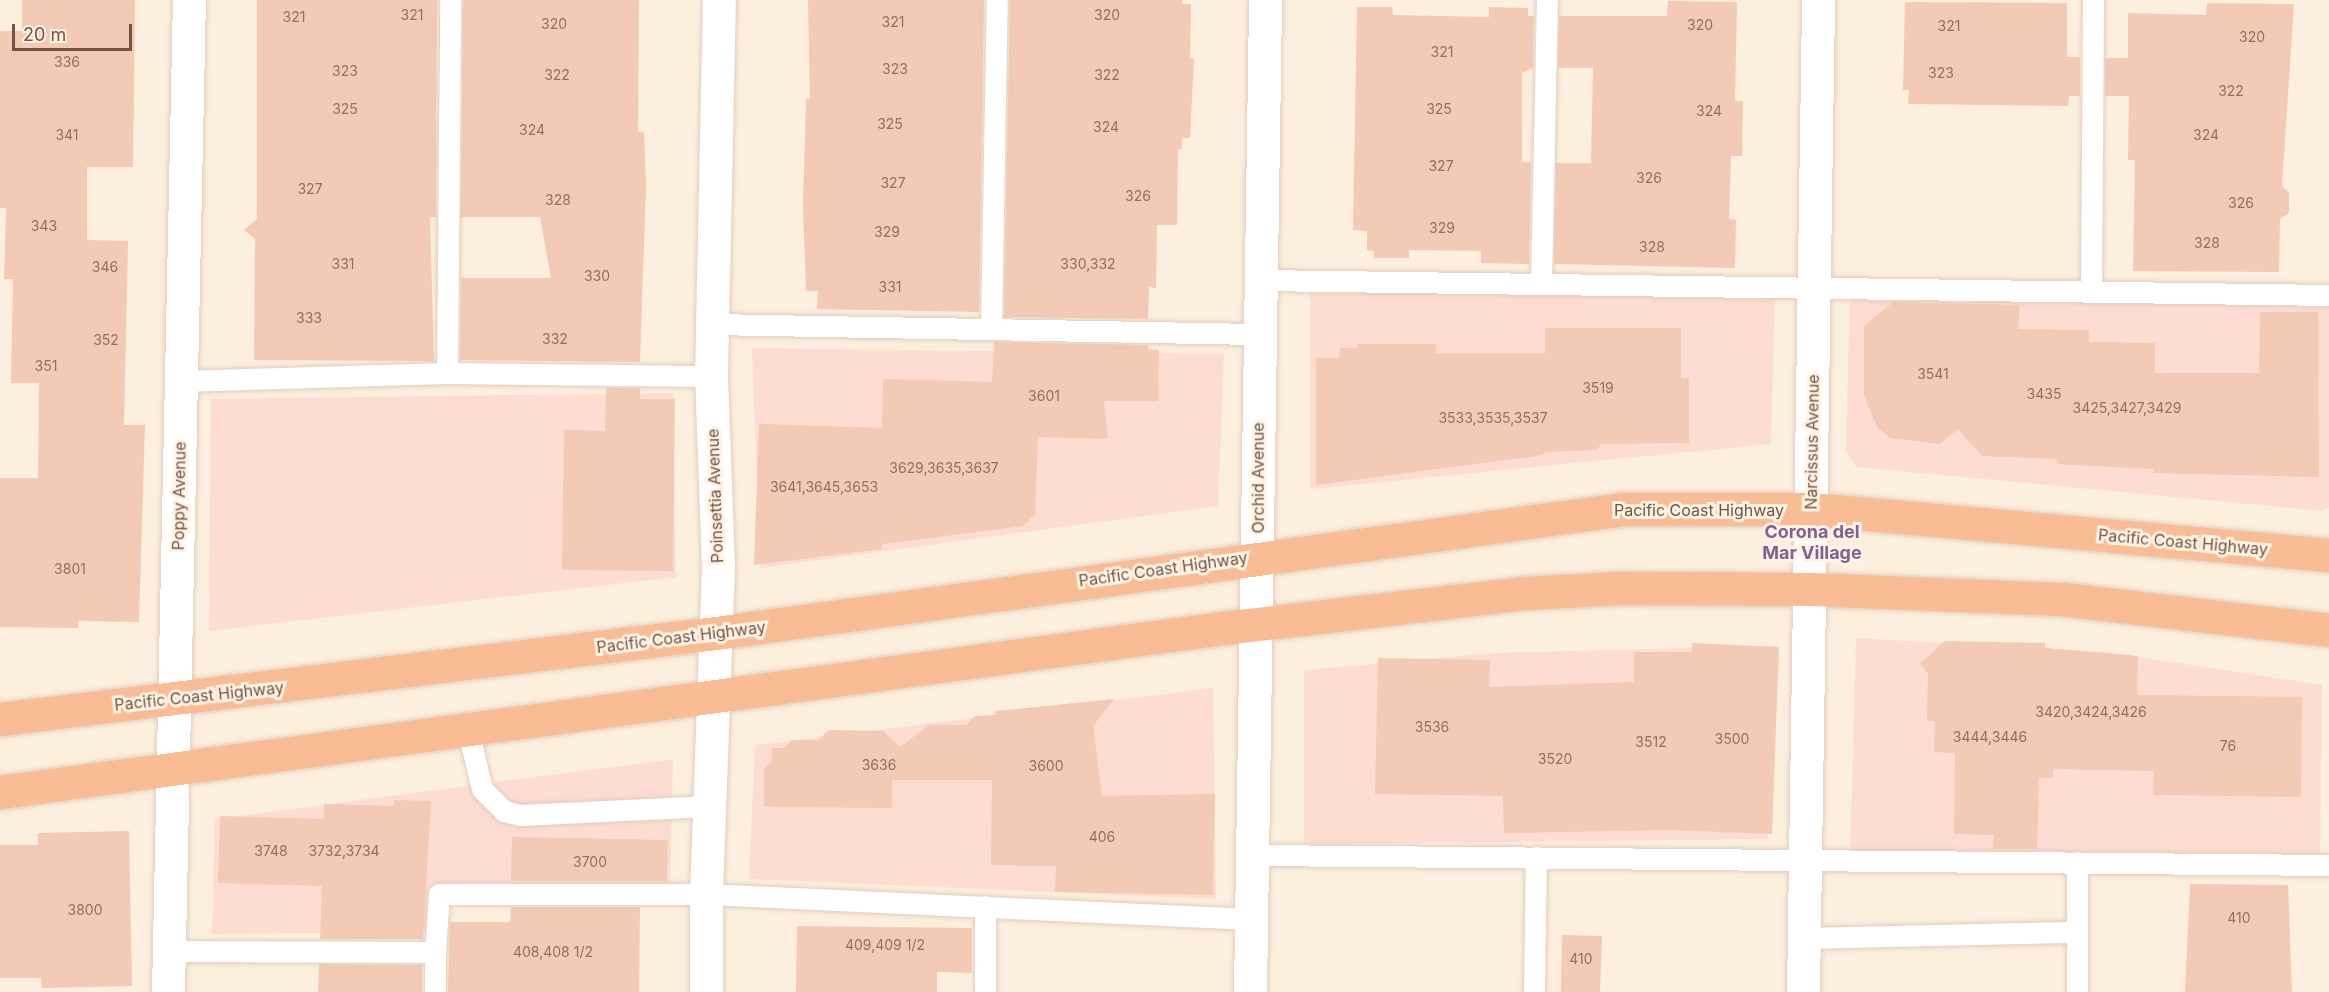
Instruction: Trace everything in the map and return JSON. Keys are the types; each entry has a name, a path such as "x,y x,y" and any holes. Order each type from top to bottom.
{"highway":[{"name":"Pacific Coast Highway","path":"0,719 716,633 1259,556 1623,508 1811,509 2329,555"},
{"path":"0,792 1258,624 1526,593 1620,588 1810,589 2062,599 2329,630"}],"street":[{"name":"Poppy Avenue","path":"168,992 189,0"},
{"name":"Poinsettia Avenue","path":"706,992 706,894 718,566 711,324 719,0"},
{"name":"Orchid Avenue","path":"1250,992 1259,556 1258,280 1265,0"},
{"name":"Narcissus Avenue","path":"1803,992 1818,0"}],"lane":[{"path":"447,373 450,0"},
{"path":"991,329 997,0"},
{"path":"1541,283 1547,0"},
{"path":"2091,291 2093,0"},
{"path":"1258,280 2329,295"},
{"path":"711,324 1258,334"},
{"path":"181,381 447,373 711,376"},
{"path":"468,729 482,789 504,811 520,814 710,806"},
{"path":"1253,855 2329,865"},
{"path":"1534,992 1536,857"},
{"path":"2077,862 2077,992"},
{"path":"435,992 439,894 706,894 1251,919"},
{"path":"985,906 985,992"},
{"path":"1804,938 2077,932"},
{"path":"168,951 435,952"}],"shaded area":[{"path":"1310,280 1775,286 1771,444 1310,489"},
{"path":"1850,288 2329,295 2329,506 2323,511 1856,467 1846,451"},
{"path":"752,348 1224,354 1218,506 760,568"},
{"path":"673,393 676,577 209,631 211,399"},
{"path":"1856,638 2106,652 2322,685 2320,865 1850,861"},
{"path":"1769,646 1768,839 1304,844 1304,670 1494,653"},
{"path":"1213,688 1216,899 749,879 755,745"},
{"path":"673,759 670,894 430,889 429,932 212,934 215,819"}],"building":[{"path":"22,0 135,0 133,167 87,167 87,240 128,241 124,425 145,425 139,622 78,621 78,628 0,627 0,478 38,478 39,383 11,383 13,279 4,279 6,208 0,208 0,31 22,31"},
{"path":"257,0 437,0 436,217 430,217 434,361 254,360 255,239 244,230 257,219"},
{"path":"463,0 639,0 638,132 644,132 646,184 640,362 460,360 461,278 551,278 540,217 461,217"},
{"path":"808,0 984,0 979,312 817,309 818,291 806,291 803,206 806,99 810,99"},
{"path":"1010,0 1182,0 1182,4 1191,4 1190,58 1194,59 1190,138 1182,138 1182,149 1178,149 1177,225 1157,225 1156,288 1149,287 1148,319 1004,317"},
{"path":"1668,1 1737,2 1735,101 1743,101 1742,156 1731,156 1729,219 1736,220 1735,268 1554,264 1556,163 1591,163 1593,68 1558,68 1559,16 1667,16"},
{"path":"1905,2 2067,3 2067,57 2080,57 2080,96 2069,96 2068,106 1908,104 1909,90 1903,90"},
{"path":"2207,3 2294,4 2282,186 2289,193 2289,213 2280,219 2279,272 2133,271 2135,160 2128,160 2129,96 2105,96 2105,58 2128,58 2128,13 2206,15"},
{"path":"1357,7 1392,7 1393,15 1489,17 1489,7 1528,8 1528,16 1534,16 1533,68 1522,73 1522,162 1531,162 1529,264 1481,263 1481,251 1409,250 1409,258 1374,258 1374,251 1367,250 1367,231 1353,230"},
{"path":"1893,302 2020,305 2018,329 2089,330 2089,342 2155,343 2155,373 2259,373 2260,312 2318,312 2319,477 2153,473 2153,469 2057,464 2056,459 1982,456 1958,429 1940,444 1891,438 1877,427 1864,396 1864,326"},
{"path":"1545,328 1681,328 1681,378 1689,378 1689,443 1601,444 1597,450 1544,452 1544,455 1316,485 1316,358 1339,358 1340,348 1357,348 1357,344 1436,344 1436,353 1545,353"},
{"path":"994,342 1148,345 1148,349 1159,350 1158,401 1104,401 1108,439 1038,437 1035,515 1023,526 882,544 882,549 754,565 759,424 882,428 883,379 992,382"},
{"path":"606,388 640,388 640,399 675,399 673,571 562,570 564,430 605,431"},
{"path":"1945,641 2045,643 2045,648 2138,656 2137,695 2302,697 2301,797 2153,795 2154,771 2053,769 2053,778 2039,778 2037,849 1993,849 1994,835 1954,834 1955,753 1934,752 1935,721 1927,721 1928,673 1920,664"},
{"path":"1692,643 1779,647 1772,834 1669,830 1504,833 1503,796 1375,794 1378,658 1490,660 1489,687 1634,682 1634,652 1692,652"},
{"path":"1114,699 1093,726 1102,796 1215,794 1213,895 1055,892 1056,866 991,865 992,780 892,780 892,808 764,807 764,768 772,762 772,748 784,748 792,740 818,740 829,730 883,731 900,747 929,725 966,725 975,716 995,715 995,711"},
{"path":"394,800 431,801 423,939 320,939 322,886 218,883 220,816 324,819 324,804 394,806"},
{"path":"129,831 132,986 42,988 41,978 0,978 0,845 38,845 38,833"},
{"path":"512,837 668,840 667,881 511,881"},
{"path":"2190,884 2288,885 2292,992 2185,992"},
{"path":"511,907 640,907 639,992 448,992 450,922 510,922"},
{"path":"797,926 972,928 972,973 937,972 937,992 796,992"},
{"path":"1562,935 1602,936 1600,992 1561,992"},
{"path":"319,964 422,965 422,992 318,992"}],"district":[{"name":"Corona del Mar Village","path":"1812,543"}]}
